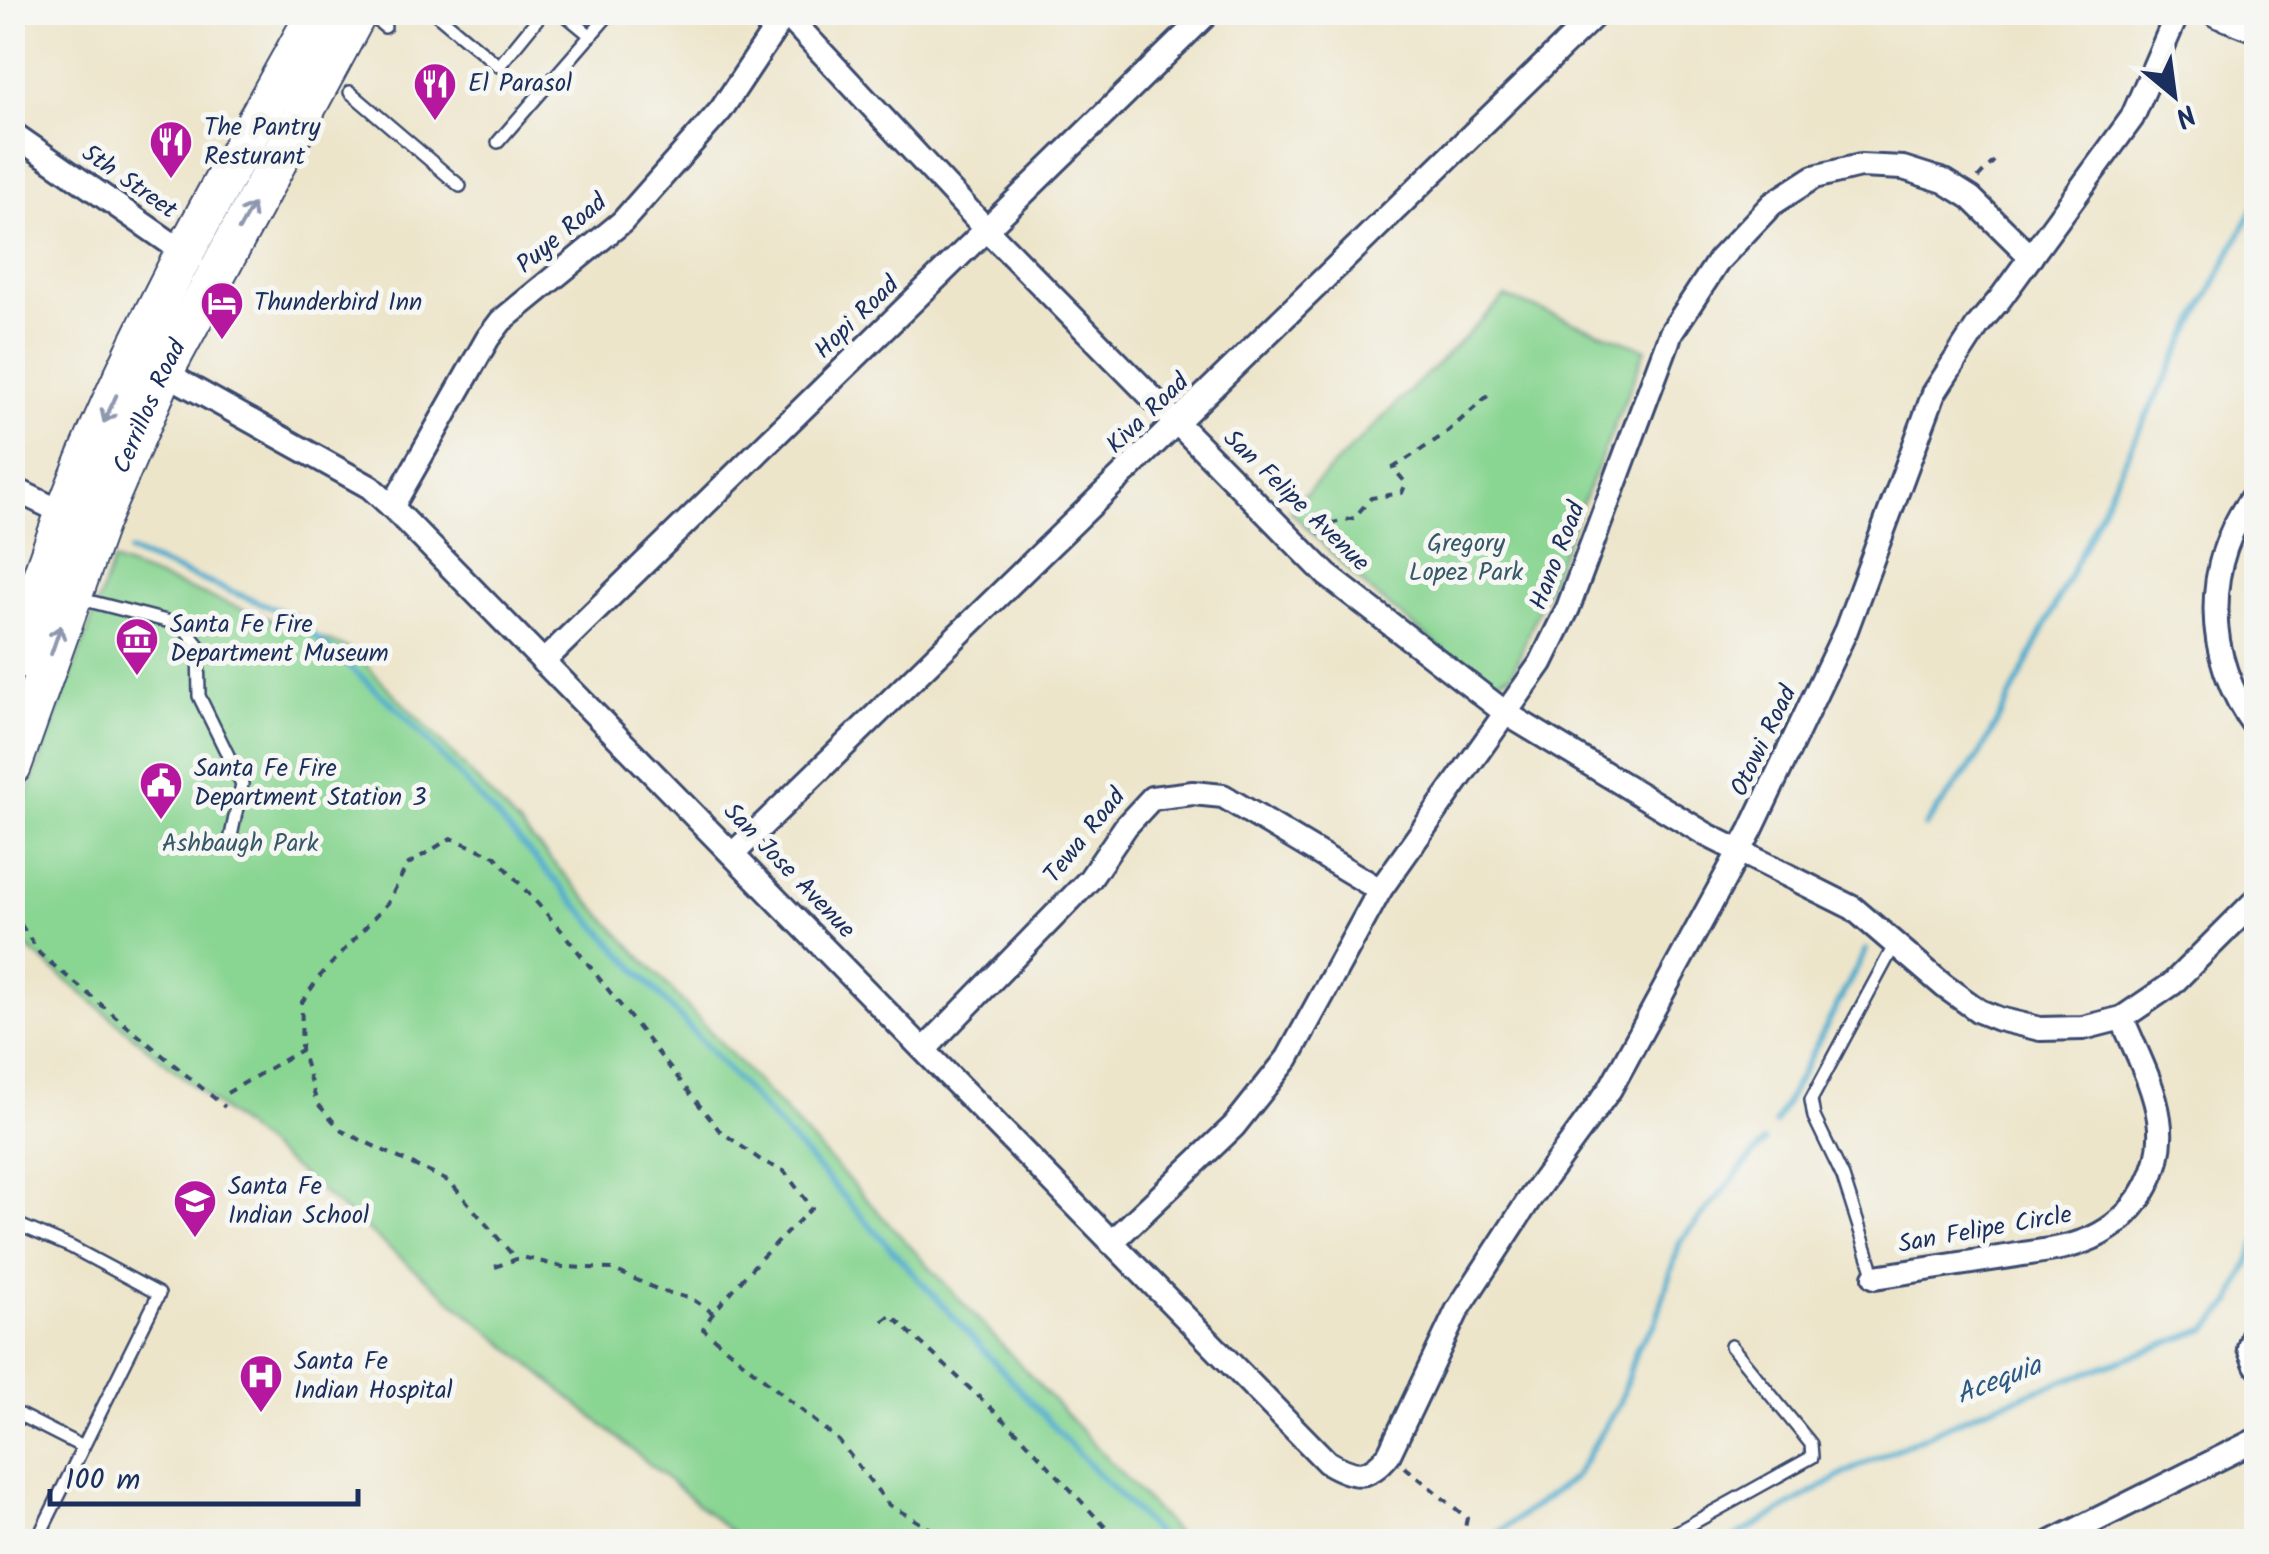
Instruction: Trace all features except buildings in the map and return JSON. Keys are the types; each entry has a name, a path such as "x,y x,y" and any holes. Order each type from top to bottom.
{"main road":[{"name":"Cerrillos Road","path":"12,766 53,596 83,515 151,360 317,12"},
{"name":"Cerrillos Road","path":"200,264 371,20"},
{"name":"Cerrillos Road","path":"12,662 53,596"}],"street":[{"name":"Hopi Road","path":"543,662 1209,12"},
{"name":"Kiva Road","path":"734,854 1598,12"},
{"name":"Otowi Road","path":"1364,1474 1377,1470 1389,1454 1457,1312 1529,1200 1619,1075 1739,850 1846,630 1934,393 1978,325 2132,118 2178,12"},
{"path":"2218,12 2256,26"},
{"name":"San Felipe Avenue","path":"784,13 987,230 1328,574 1507,714 1707,835 1853,908 1961,1000 1999,1020 2062,1030 2122,1018"},
{"name":"Puye Road","path":"392,507 501,321 622,222 721,110 784,13"},
{"name":"5th Street","path":"12,133 200,264"},
{"name":"Hano Road","path":"1111,1243 1234,1126 1288,1058 1380,890 1542,663 1561,626 1672,333 1720,260 1772,204 1814,177 1860,166 1903,168 1944,181 1971,198 2031,257"},
{"name":"San Jose Avenue","path":"151,360 184,383 370,487 392,507 1327,1462 1345,1473 1364,1474"},
{"path":"12,488 47,505 83,515"},
{"path":"2256,492 2225,548 2214,600 2224,668 2256,728"},
{"name":"Tewa Road","path":"925,1049 1090,879 1126,826 1152,798 1193,793 1223,796 1380,890"},
{"path":"2122,1018 2172,984 2256,900"},
{"name":"San Felipe Circle","path":"1875,1277 2066,1247 2101,1234 2130,1210 2156,1166 2160,1134 2155,1102 2122,1018"},
{"path":"2256,1326 2249,1348 2256,1366"},
{"path":"2052,1542 2256,1440"}],"lane":[{"path":"367,12 371,20"},
{"path":"434,12 499,66 543,12"},
{"path":"562,12 591,36"},
{"path":"498,142 612,12"},
{"path":"350,92 460,186"},
{"path":"53,596 182,625 198,645 199,696 242,784 231,836"},
{"path":"1875,1277 1811,1100 1896,942"},
{"path":"14,1225 71,1247 159,1294 36,1542"},
{"path":"1659,1542 1812,1457 1810,1444 1731,1346"},
{"path":"12,1411 83,1447"}],"path":[{"path":"1971,185 1994,161"},
{"path":"1311,541 1333,522 1354,518 1371,498 1402,492 1406,483 1393,468 1446,434 1492,392"},
{"path":"516,1258 450,1182 342,1131 317,1102 301,1050 302,1002 338,955 388,902 408,865 451,838 495,856 539,904 719,1130 762,1161 784,1170 812,1208 759,1260 703,1329 839,1441 889,1506 954,1542"},
{"path":"12,911 40,954 224,1106"},
{"path":"227,1093 301,1050"},
{"path":"495,1267 516,1258 563,1267 612,1269 659,1290 692,1299 713,1313"},
{"path":"883,1321 891,1315 906,1328 1020,1435 1119,1542"},
{"path":"1389,1454 1467,1518 1462,1542"},
{"path":"1100,1542 1104,1525"}],"green space":[{"name":"Gregory Lopez Park","path":"1505,297 1646,349 1512,674 1486,684 1369,590 1289,510"},
{"name":"Ashbaugh Park","path":"113,561 350,649 444,745 1184,1541 742,1541 13,936 12,837"}],"waterway":[{"path":"1925,826 1979,756 2256,203"},
{"path":"130,552 291,615 402,713 1073,1448 1165,1542"},
{"path":"1775,1124 1866,950"},
{"path":"1485,1542 1574,1478 1620,1402 1637,1347 1655,1324 1680,1242 1764,1142"},
{"name":"Acequia","path":"1727,1542 1853,1469 1980,1411 2207,1329 2232,1302 2256,1244"}],"place":[{"name":"El Parasol","path":"435,122"},
{"name":"The Pantry Resturant","path":"171,180"},
{"name":"Thunderbird Inn","path":"222,341"},
{"name":"Santa Fe Fire Department Museum","path":"137,677"},
{"name":"Santa Fe Fire Department Station 3","path":"161,821"},
{"name":"Santa Fe Indian School","path":"195,1239"},
{"name":"Santa Fe Indian Hospital","path":"261,1414"}]}
